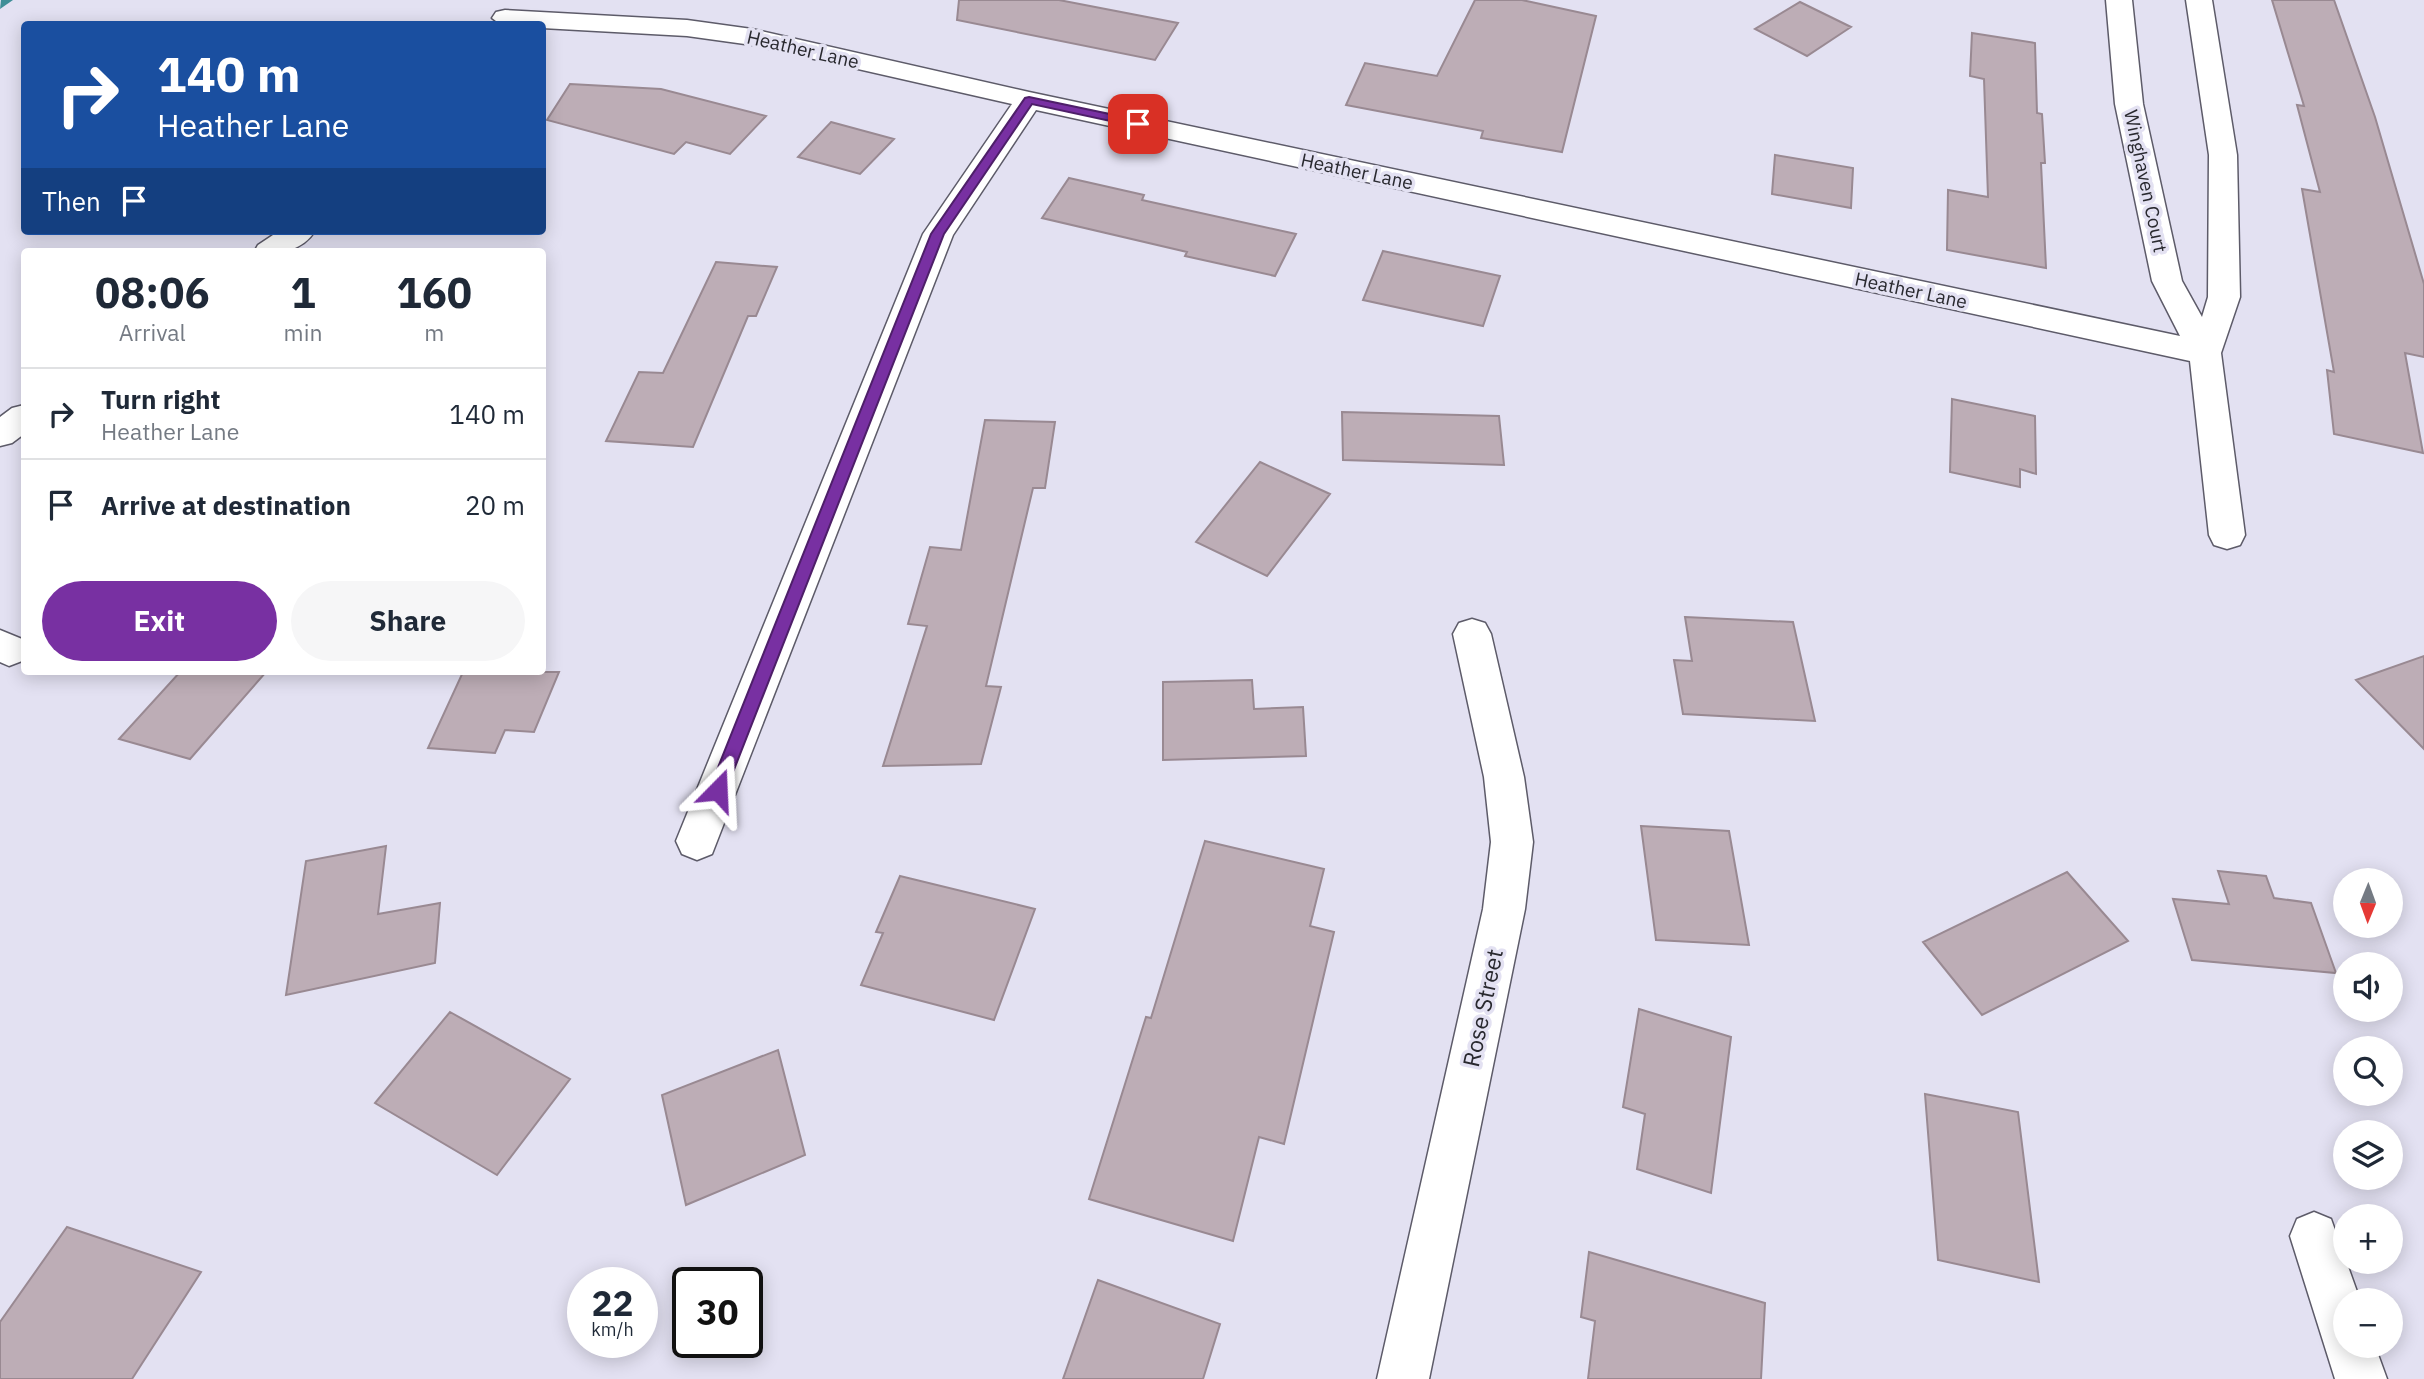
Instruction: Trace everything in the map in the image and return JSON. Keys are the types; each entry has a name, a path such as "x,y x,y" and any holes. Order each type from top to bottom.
{"street":[{"name":"Winghaven Court","path":"2119,0 2129,104 2167,282 2205,353 2227,535"},
{"name":"Winghaven Court","path":"2199,0 2223,155 2224,297 2205,353"},
{"name":"Heather Lane","path":"508,14 720,32 2205,353"},
{"path":"698,841 938,234 1029,100"},
{"path":"275,248 294,235"},
{"path":"0,434 21,419"},
{"name":"Rose Street","path":"1404,1379 1504,909 1512,842 1504,777 1472,634"},
{"path":"2314,1236 2333,1293"},
{"path":"2354,1358 2361,1379"}],"building":[{"path":"959,0 1059,0 1178,23 1155,60 957,20"},
{"path":"1475,0 1522,0 1596,16 1562,152 1481,138 1483,131 1346,105 1365,63 1437,76"},
{"path":"2272,0 2334,0 2375,117 2424,284 2424,357 2405,353 2423,453 2334,434 2327,370 2334,372 2302,189 2320,192 2297,105 2304,106"},
{"path":"1800,2 1851,27 1807,56 1755,29"},
{"path":"1972,33 2035,43 2037,113 2042,114 2045,163 2041,163 2046,268 1947,250 1948,190 1988,197 1984,79 1970,76"},
{"path":"570,84 661,89 766,116 730,154 686,142 674,154 547,120"},
{"path":"831,122 894,139 860,174 798,157"},
{"path":"1775,155 1853,168 1851,208 1772,194"},
{"path":"1069,178 1144,195 1142,200 1296,234 1275,276 1185,256 1187,252 1042,218"},
{"path":"1383,251 1500,276 1483,326 1363,300"},
{"path":"716,262 777,267 756,316 748,316 693,447 606,441 639,372 663,373"},
{"path":"1952,399 2035,416 2036,474 2020,469 2020,487 1950,472"},
{"path":"1342,412 1499,416 1504,465 1343,460"},
{"path":"985,420 1055,422 1045,488 1033,488 986,686 1001,687 981,764 883,766 927,626 908,624 930,547 961,550"},
{"path":"1260,462 1330,494 1267,576 1196,542"},
{"path":"1685,617 1793,622 1815,721 1683,714 1674,660 1692,661"},
{"path":"2424,656 2424,749 2356,680"},
{"path":"546,672 559,672 534,732 505,730 495,753 428,748 462,675 546,675"},
{"path":"177,675 263,675 190,759 119,739"},
{"path":"1252,680 1254,709 1303,707 1306,756 1163,760 1163,682"},
{"path":"1641,826 1729,831 1749,945 1656,940"},
{"path":"1205,841 1324,869 1310,926 1334,932 1284,1144 1259,1137 1233,1241 1089,1199 1146,1017 1151,1018"},
{"path":"386,846 378,914 440,903 435,963 286,995 306,861"},
{"path":"2218,871 2266,876 2274,898 2311,903 2333,965 2333,973 2192,960 2173,899 2229,904"},
{"path":"2067,872 2128,941 1982,1015 1923,942"},
{"path":"900,876 1035,909 994,1020 861,985 883,933 876,932"},
{"path":"1639,1009 1731,1037 1711,1193 1637,1169 1645,1114 1623,1107"},
{"path":"450,1012 570,1079 497,1175 375,1103"},
{"path":"778,1050 805,1155 686,1205 662,1095"},
{"path":"1925,1094 2018,1112 2039,1282 1938,1260"},
{"path":"67,1227 201,1272 132,1379 0,1379 0,1322"},
{"path":"1589,1252 1765,1303 1761,1379 1588,1379 1595,1321 1581,1317"},
{"path":"1098,1280 1220,1324 1203,1379 1063,1379"}],"waterway":[{"path":"0,6 8,0"}],"route":[{"path":"718,790 938,234 1029,100 1138,124"}]}
